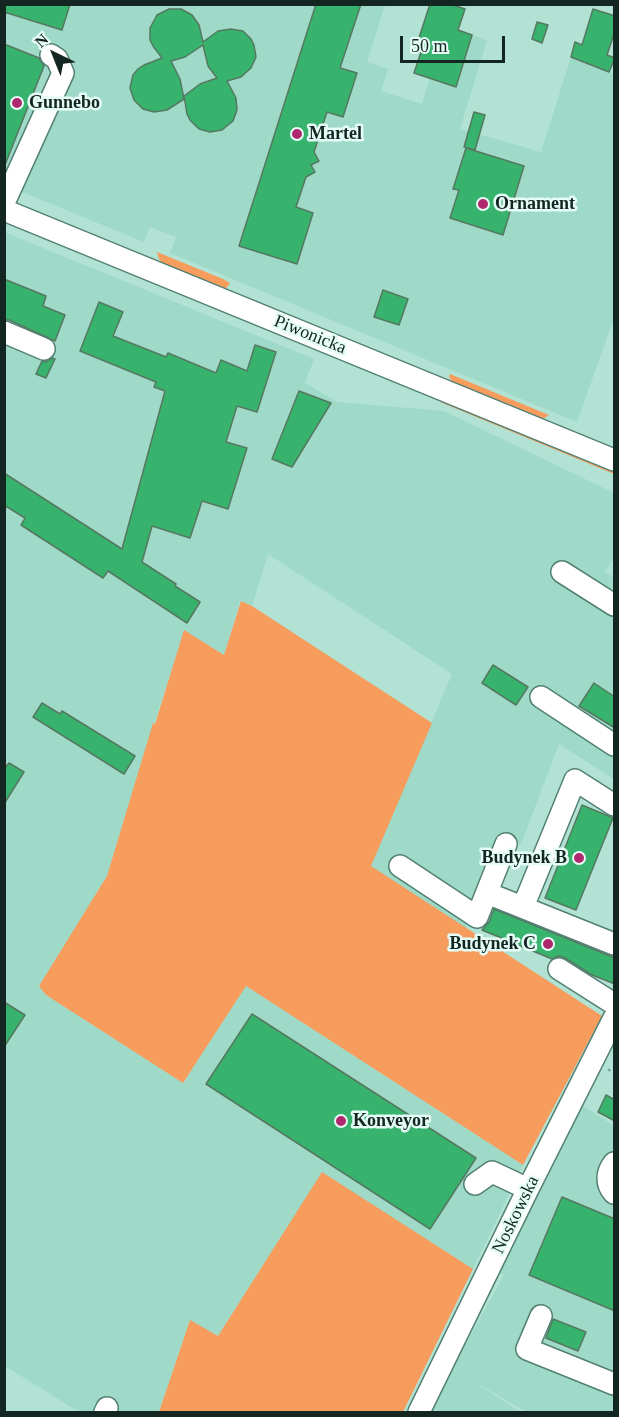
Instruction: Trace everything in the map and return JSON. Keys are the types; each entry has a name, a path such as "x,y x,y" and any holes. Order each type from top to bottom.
{"street":[{"path":"4,203 63,73 57,59 51,55"},
{"name":"Piwonicka","path":"4,210 615,460"},
{"path":"4,332 44,349"},
{"path":"562,572 615,605"},
{"path":"541,698 615,745"},
{"path":"523,907 576,780 615,805"},
{"path":"400,866 477,917 506,843"},
{"path":"487,892 615,944"},
{"path":"559,969 615,1004"},
{"name":"Noskowska","path":"419,1413 528,1189 615,1018"},
{"path":"615,1163 609,1172 608,1179 609,1186 615,1193"},
{"path":"475,1184 492,1172 528,1189"},
{"path":"540,1316 527,1349 615,1384"}],"shaded area":[{"path":"4,5 385,5 367,62 388,69 381,91 422,104 446,25 459,29 487,41 460,129 541,152 571,57 614,74 614,318 577,422 170,253 176,237 150,227 144,242 5,185"},
{"path":"4,232 314,359 305,383 337,402 444,411 614,493 614,557 605,572 614,578 614,779 559,744 521,844 502,834 466,929 370,866 452,674 268,554 252,606 240,601 224,655 184,631 107,876 39,986 46,995 183,1083 246,986 523,1165 473,1269 322,1173 217,1337 190,1320 159,1412 79,1412 5,1366"},
{"path":"157,252 230,283 225,290 164,266"},
{"path":"450,374 549,415 543,419 536,419 453,383 449,377"},
{"path":"446,401 614,469 614,474 440,402"},
{"path":"241,601 432,723 371,866 602,1016 523,1165 246,986 183,1083 46,995 39,986 107,876 153,723 155,724 184,630 224,655"},
{"path":"580,1104 614,1126 614,1412 526,1412 470,1379 520,1412 430,1412 504,1275 497,1272"},
{"path":"322,1172 473,1269 403,1412 159,1412 190,1320 218,1336"}],"building":[{"path":"4,4 70,4 62,30 4,12"},
{"name":"Martel","path":"316,4 361,4 340,68 357,73 343,117 327,112 314,152 319,161 311,165 315,172 306,177 296,207 313,213 297,264 239,246"},
{"path":"430,4 450,4 465,9 458,30 472,35 456,87 414,73 422,49 416,47"},
{"path":"169,9 181,9 192,15 199,25 203,42 218,31 231,29 243,31 254,45 256,57 251,68 241,77 227,81 236,98 237,110 233,121 222,130 210,132 199,129 187,114 184,96 200,84 217,78 208,66 203,45 185,57 171,61 180,79 184,99 167,110 154,112 143,109 134,100 130,88 133,75 144,65 162,58 150,40 150,28 157,15"},
{"path":"593,9 615,16 615,31 607,55 615,58 609,72 571,57 575,42 582,45"},
{"path":"537,22 548,25 542,43 532,39"},
{"name":"Gunnebo","path":"4,44 39,58 44,66 5,165"},
{"path":"474,112 485,115 475,150 464,147"},
{"name":"Ornament","path":"466,148 524,166 503,235 450,218 459,190 453,189"},
{"path":"4,279 46,296 43,306 65,315 55,341 9,320 4,320"},
{"path":"383,290 408,299 399,325 374,317"},
{"path":"99,302 123,312 113,336 166,357 168,353 216,373 221,360 247,371 255,345 276,352 257,412 237,406 226,442 247,448 228,509 202,501 190,538 152,526 142,562 200,602 187,623 108,571 103,578 21,525 25,518 4,505 4,473 122,549 165,391 154,387 156,382 80,351"},
{"path":"52,358 55,359 46,378 36,374 42,361 46,362"},
{"path":"299,391 331,403 292,467 272,459"},
{"path":"493,665 528,687 516,705 482,683"},
{"path":"594,683 615,697 615,728 579,706"},
{"path":"42,703 60,714 62,711 135,756 124,774 33,717"},
{"path":"9,763 24,772 4,804 4,769"},
{"name":"Budynek B","path":"582,805 613,818 576,910 545,898"},
{"name":"Budynek C","path":"494,909 615,958 615,984 592,975 565,958 559,956 552,959 482,930 489,922"},
{"path":"4,1002 25,1015 4,1047"},
{"name":"Konveyor","path":"252,1014 476,1158 430,1229 206,1084"},
{"path":"606,1095 615,1100 615,1121 598,1112"},
{"path":"562,1197 615,1219 615,1311 529,1275"},
{"path":"553,1319 586,1332 578,1351 546,1338"}],"place":[{"name":"Gunnebo","path":"17,103"},
{"name":"Martel","path":"297,134"},
{"name":"Ornament","path":"483,204"},
{"name":"Budynek B","path":"579,858"},
{"name":"Budynek C","path":"548,944"},
{"name":"Konveyor","path":"341,1121"}]}
